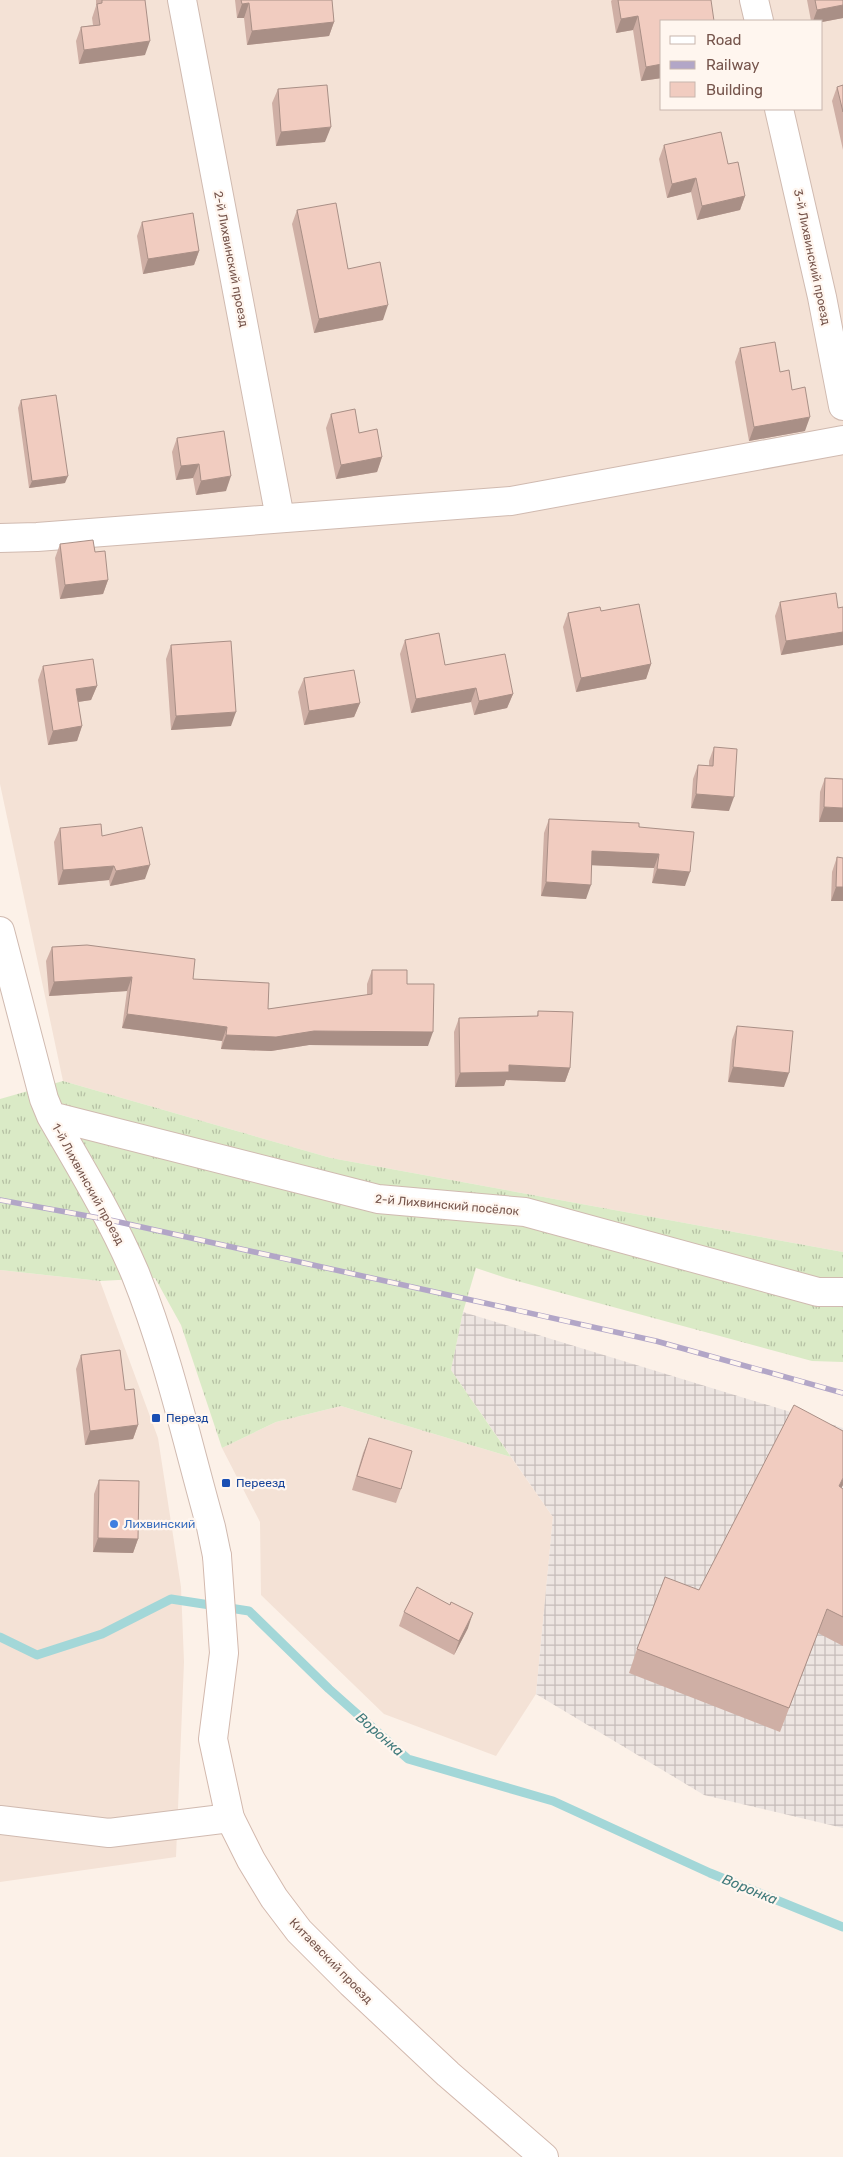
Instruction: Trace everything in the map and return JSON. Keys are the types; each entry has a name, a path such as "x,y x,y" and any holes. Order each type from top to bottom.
{"street":[{"name":"2-й Лихвинский проезд","path":"182,0 280,518"},
{"path":"754,0 759,20"},
{"name":"3-й Лихвинский проезд","path":"779,110 822,297 843,406"},
{"path":"0,538 37,537 511,501 843,440"},
{"name":"1-й Лихвинский проезд","path":"0,931 38,1080 51,1116 110,1220 134,1272 154,1323 211,1527 217,1556 224,1653 213,1739 230,1818"},
{"name":"2-й Лихвинский посёлок","path":"51,1116 378,1199 526,1212 818,1292 843,1292"},
{"path":"0,1820 108,1833 230,1818"},
{"name":"Китаевский проезд","path":"230,1818 251,1860 274,1898 299,1931 351,1983 448,2074 544,2157"}],"shaded area":[{"path":"0,0 843,0 843,1252 331,1158 63,1081 0,784"},
{"path":"0,1270 100,1281 158,1438 181,1587 184,1662 176,1857 0,1882"},
{"path":"463,1312 843,1428 843,1828 704,1795 536,1694 553,1517 451,1370"},
{"path":"341,1406 511,1457 553,1517 536,1694 496,1756 384,1714 261,1595 260,1522 222,1448 276,1422"}],"green space":[{"path":"63,1081 331,1158 843,1252 843,1362 812,1361 506,1278 476,1268 463,1312 451,1370 511,1457 341,1406 276,1422 222,1448 181,1325 155,1278 100,1281 0,1270 0,1099"}],"building":[{"path":"102,0 145,0 150,41 84,50 81,27 100,25 97,4 102,3"},
{"path":"241,0 332,0 334,22 252,31 249,3 242,4"},
{"path":"618,0 711,0 714,20 660,20 660,64 646,67 638,16 621,19"},
{"path":"815,0 843,0 843,5 817,10"},
{"path":"327,85 331,127 281,132 278,89"},
{"path":"843,85 843,112 837,87"},
{"path":"721,132 728,164 738,162 745,196 702,206 696,178 672,184 664,145"},
{"path":"336,203 348,269 380,262 388,305 319,319 297,210"},
{"path":"193,213 199,251 148,259 142,222"},
{"path":"775,342 780,372 789,370 792,390 805,387 810,417 754,427 740,348"},
{"path":"56,395 68,476 32,481 21,400"},
{"path":"355,409 359,433 377,429 382,457 341,465 331,414"},
{"path":"224,431 231,476 201,481 199,464 181,466 177,438"},
{"path":"93,540 95,552 105,551 108,580 65,585 60,544"},
{"path":"836,593 838,608 843,607 843,632 786,641 780,602"},
{"path":"639,604 651,664 581,678 568,613 600,607 601,611"},
{"path":"439,633 445,665 505,654 513,694 479,701 476,688 416,699 405,640"},
{"path":"231,641 236,712 176,716 171,645"},
{"path":"93,659 97,686 76,689 82,726 53,731 43,666"},
{"path":"354,670 360,703 309,711 304,678"},
{"path":"714,747 737,749 734,797 696,794 698,765 713,766"},
{"path":"825,778 843,779 843,808 824,807"},
{"path":"549,819 639,823 639,827 694,832 690,872 657,869 659,854 592,851 591,885 546,882"},
{"path":"101,824 102,836 142,827 150,865 116,871 114,866 63,870 60,828"},
{"path":"837,857 843,858 843,887 836,887"},
{"path":"87,945 195,959 193,979 269,983 268,1009 372,994 372,970 407,970 407,984 434,984 433,1032 314,1031 276,1037 226,1035 227,1027 127,1014 132,977 54,982 52,947"},
{"path":"538,1011 573,1012 570,1068 509,1065 509,1072 460,1073 459,1018 538,1016"},
{"path":"737,1026 793,1031 789,1073 733,1067"},
{"path":"120,1350 125,1390 134,1389 138,1425 90,1431 81,1355"},
{"path":"794,1405 843,1431 843,1478 839,1486 843,1489 843,1617 827,1609 789,1708 637,1649 665,1577 699,1590"},
{"path":"369,1438 412,1451 401,1489 357,1476"},
{"name":"Лихвинский","path":"99,1480 139,1481 138,1539 98,1538"},
{"path":"417,1587 450,1605 451,1602 473,1613 459,1641 404,1612"}],"waterway":[{"name":"Воронка","path":"0,1637 37,1655 102,1634 171,1599 249,1611 329,1689 408,1759 553,1801 710,1873 843,1927"}],"railway":[{"path":"0,1200 110,1220 656,1341 843,1393"}],"place":[{"name":"Перезд","path":"156,1418"},
{"name":"Переезд","path":"226,1483"},
{"name":"Лихвинский","path":"114,1524"}]}
